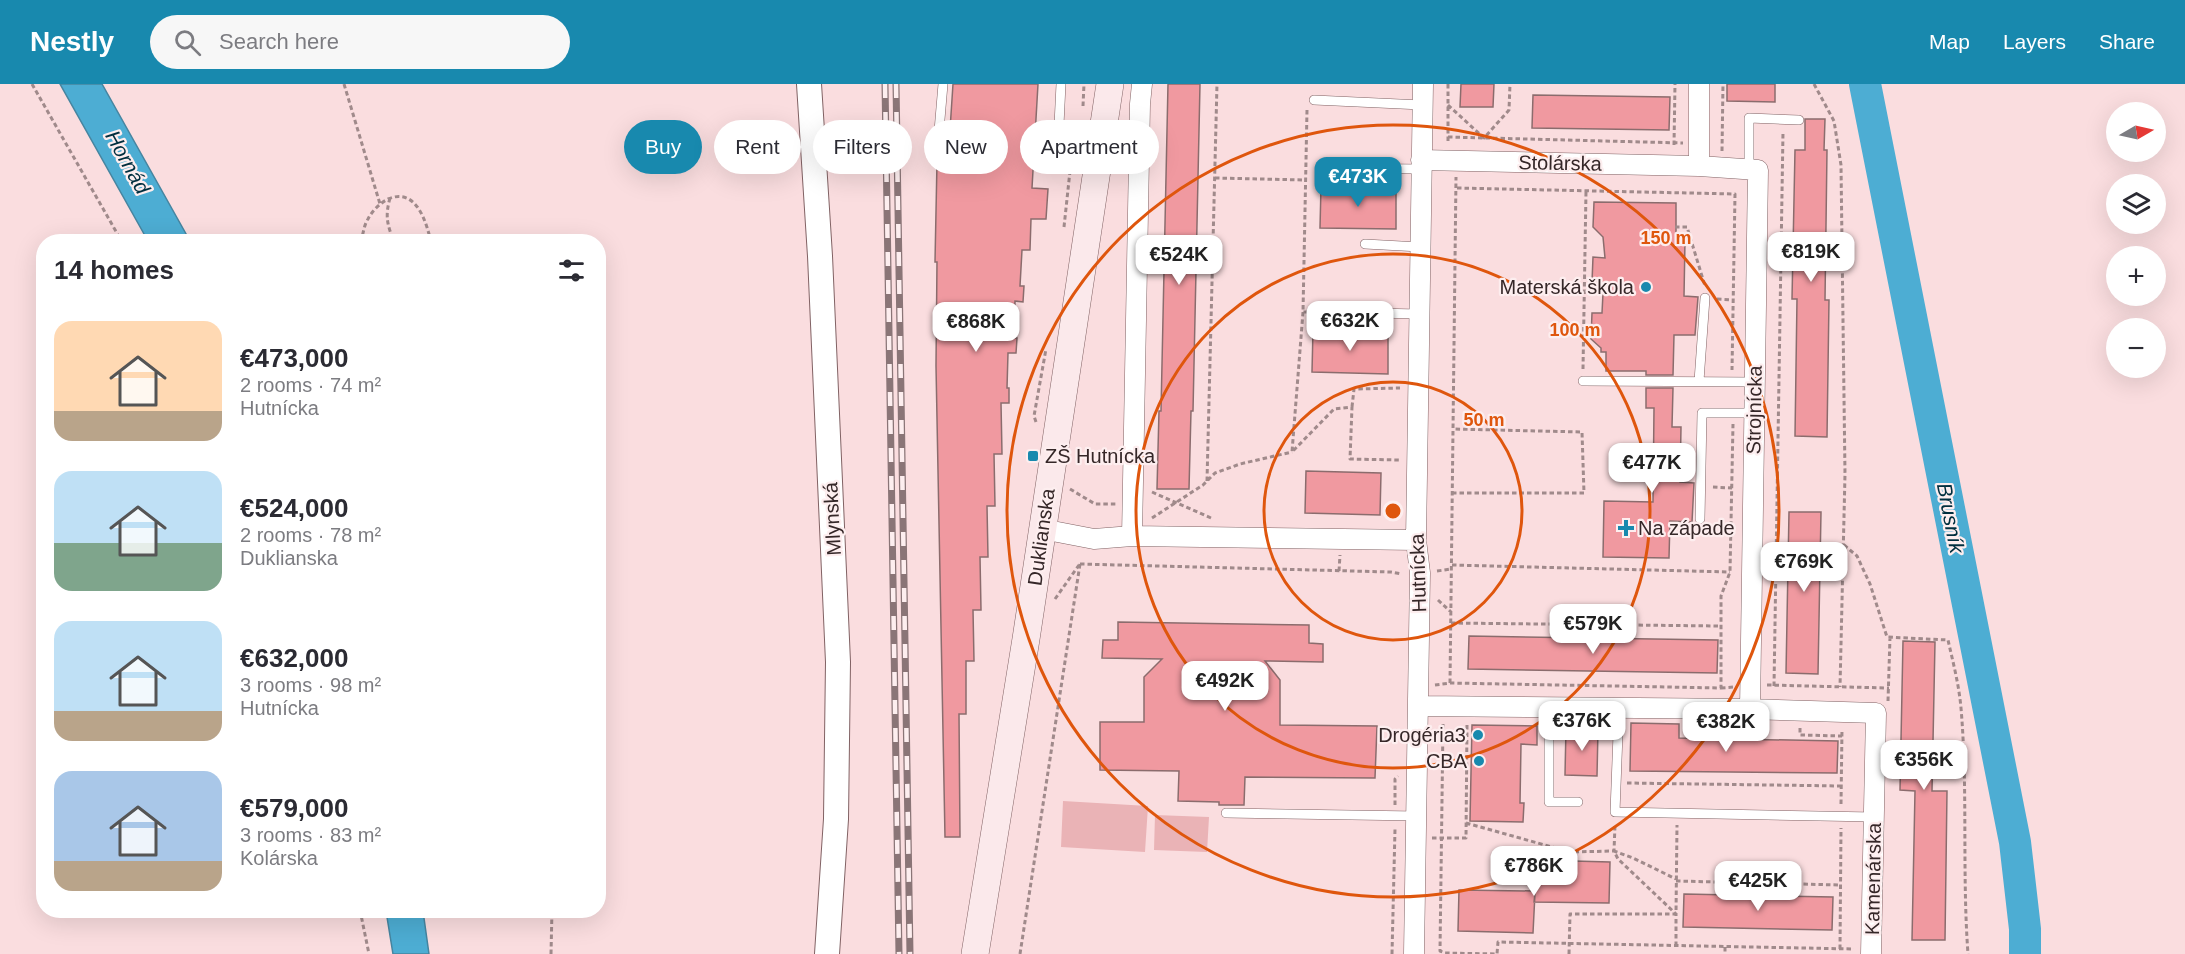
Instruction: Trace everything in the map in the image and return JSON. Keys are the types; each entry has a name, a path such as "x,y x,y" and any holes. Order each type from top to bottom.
{"main road":[{"name":"Duklianska","path":"975,954 1110,84"}],"street":[{"name":"Mlynská","path":"810,84 838,662 836,819 827,954"},
{"path":"1132,536 1139,497 1140,104 1142,84"},
{"name":"Hutnícka","path":"1414,954 1419,706 1420,573 1416,540 1423,84"},
{"path":"1699,84 1698,166 1749,169"},
{"name":"Stolárska","path":"1421,165 1454,161 1698,166"},
{"name":"Strojnícka","path":"1749,169 1758,170 1750,709"},
{"path":"1042,529 1094,539 1132,536 1416,540"},
{"path":"1419,706 1750,709"},
{"name":"Kamenárska","path":"1750,709 1876,713 1871,951"}],"lane":[{"path":"940,120 943,84"},
{"path":"1059,120 1061,84"},
{"path":"1310,100 1422,105"},
{"path":"1749,169 1749,118 1799,120"},
{"path":"1322,168 1421,165"},
{"path":"1365,244 1420,247"},
{"path":"1699,381 1705,298"},
{"path":"1329,312 1419,314"},
{"path":"1583,381 1755,382"},
{"path":"1700,519 1702,414 1755,413"},
{"path":"1549,708 1549,802 1578,802"},
{"path":"1618,708 1615,812 1874,817"},
{"path":"1226,813 1417,816"}],"path":[{"path":"32,84 117,234"},
{"path":"344,84 380,204"},
{"path":"1207,481 1217,84"},
{"path":"1448,84 1448,137 1699,144"},
{"path":"1484,138 1509,110 1510,84"},
{"path":"1673,166 1675,84"},
{"path":"1723,84 1724,194"},
{"path":"1814,84 1834,121 1841,165 1845,474 1840,687"},
{"path":"1292,452 1303,312 1305,180 1310,100"},
{"path":"1448,105 1484,138"},
{"path":"1774,686 1783,119"},
{"path":"1450,682 1456,188 1454,161"},
{"path":"1215,178 1305,180"},
{"path":"1456,188 1735,194 1732,382"},
{"path":"1583,381 1586,191"},
{"path":"363,234 368,218 380,204 390,198 402,196 414,202 422,213 429,234"},
{"path":"390,198 386,213 391,234"},
{"path":"1676,227 1687,227 1706,289 1705,298"},
{"path":"1303,312 1329,312"},
{"path":"1407,460 1350,459 1354,388 1408,388"},
{"path":"1147,522 1207,481 1215,473 1240,464 1292,452 1334,409 1352,408"},
{"path":"1433,686 1450,682 1721,688 1721,596 1730,572 1734,413"},
{"path":"1452,493 1584,494 1582,432 1453,429"},
{"path":"1701,487 1732,488"},
{"path":"1067,488 1095,504 1139,497 1176,503 1211,517 1211,524"},
{"path":"1843,544 1857,556 1862,566 1887,637 1948,640 1961,705 1966,804 1965,910 1968,954"},
{"path":"1080,564 1391,572 1408,575"},
{"path":"1053,601 1080,564"},
{"path":"1020,954 1080,564"},
{"path":"1452,565 1730,572"},
{"path":"1451,623 1721,626"},
{"path":"1751,685 1889,688"},
{"path":"1443,707 1440,951 1497,954 1498,942 1871,951"},
{"path":"1800,723 1800,735 1842,736"},
{"path":"1840,949 1842,724"},
{"path":"1416,838 1466,838 1467,726"},
{"path":"1392,954 1395,779 1400,774"},
{"path":"1616,783 1842,786"},
{"path":"1615,812 1614,851 1617,859 1676,915"},
{"path":"1676,946 1677,813"},
{"path":"1466,824 1570,852 1614,851 1676,880 1840,885"},
{"path":"1569,954 1570,914 1676,915"},
{"path":"362,918 369,954"},
{"path":"551,954 552,918"},
{"path":"1725,947 1725,954"},
{"path":"1799,948 1799,954"}],"shaded area":[{"path":"1063,801 1148,806 1145,852 1061,847"},
{"path":"1155,815 1209,817 1207,852 1154,850"}],"water":[{"name":"Hornád","path":"60,84 102,84 186,234 144,234"},
{"path":"387,918 424,918 429,954 393,954"}],"building":[{"path":"953,84 1038,84 1036,120 1020,120 1020,174 1033,174 1032,188 1048,189 1046,219 1031,219 1030,250 1022,250 1020,286 1024,286 1023,302 1015,301 1016,353 1008,353 1009,403 1001,403 1002,454 994,454 995,506 987,506 988,557 980,557 981,610 973,610 974,661 966,661 966,714 959,714 960,837 945,837 936,366 937,174 1008,174 1008,120 951,120"},
{"path":"1168,84 1200,84 1193,411 1191,411 1189,489 1157,489 1159,411 1161,411"},
{"path":"1461,84 1494,84 1493,107 1460,107"},
{"path":"1727,84 1775,84 1775,102 1727,101"},
{"path":"1533,95 1670,97 1669,130 1532,128"},
{"path":"1805,119 1825,119 1824,150 1827,150 1825,300 1829,300 1827,437 1795,436 1797,299 1792,299 1795,150 1805,150"},
{"path":"1321,187 1396,187 1396,229 1320,228"},
{"name":"Materská škola","path":"1594,202 1676,203 1676,240 1685,241 1684,296 1698,297 1695,335 1674,335 1673,375 1646,375 1646,371 1606,371 1606,352 1601,352 1601,348 1591,339 1592,313 1602,313 1603,293 1592,282 1593,257 1605,258 1603,237 1593,227"},
{"path":"1313,330 1388,332 1388,374 1312,372"},
{"path":"1646,388 1673,388 1672,427 1681,427 1680,482 1694,483 1692,522 1670,521 1669,558 1603,557 1604,501 1653,502 1654,408 1646,408"},
{"path":"1306,471 1381,473 1380,515 1305,513"},
{"path":"1789,512 1821,512 1818,674 1786,673"},
{"path":"1118,622 1309,625 1309,643 1323,644 1323,662 1265,661 1280,680 1280,725 1377,726 1375,778 1245,777 1244,805 1219,805 1219,802 1178,801 1179,771 1100,770 1100,722 1144,722 1144,677 1162,659 1102,658 1103,640 1118,640"},
{"path":"1469,636 1718,640 1717,673 1468,669"},
{"path":"1903,641 1935,642 1932,791 1947,791 1945,940 1912,940 1915,791 1900,790"},
{"path":"1631,723 1679,724 1679,738 1838,741 1837,773 1630,771"},
{"path":"1472,725 1537,726 1537,745 1521,744 1520,803 1524,803 1523,822 1470,821"},
{"path":"1566,728 1598,729 1597,776 1565,775"},
{"path":"1535,860 1610,862 1609,903 1535,902 1533,933 1458,931 1459,890 1535,891"},
{"path":"1684,894 1833,897 1832,930 1683,927"}],"waterway":[{"name":"Brusník","path":"1865,84 2015,842 2025,929 2025,954"}],"railway":[{"path":"885,84 899,954"},
{"path":"896,84 910,954"}],"place":[{"name":"Materská škola","path":"1646,287"},
{"name":"ZŠ Hutnícka","path":"1033,456"},
{"name":"Na západe","path":"1626,528"},
{"name":"Drogéria3","path":"1478,735"},
{"name":"CBA","path":"1479,761"}]}
